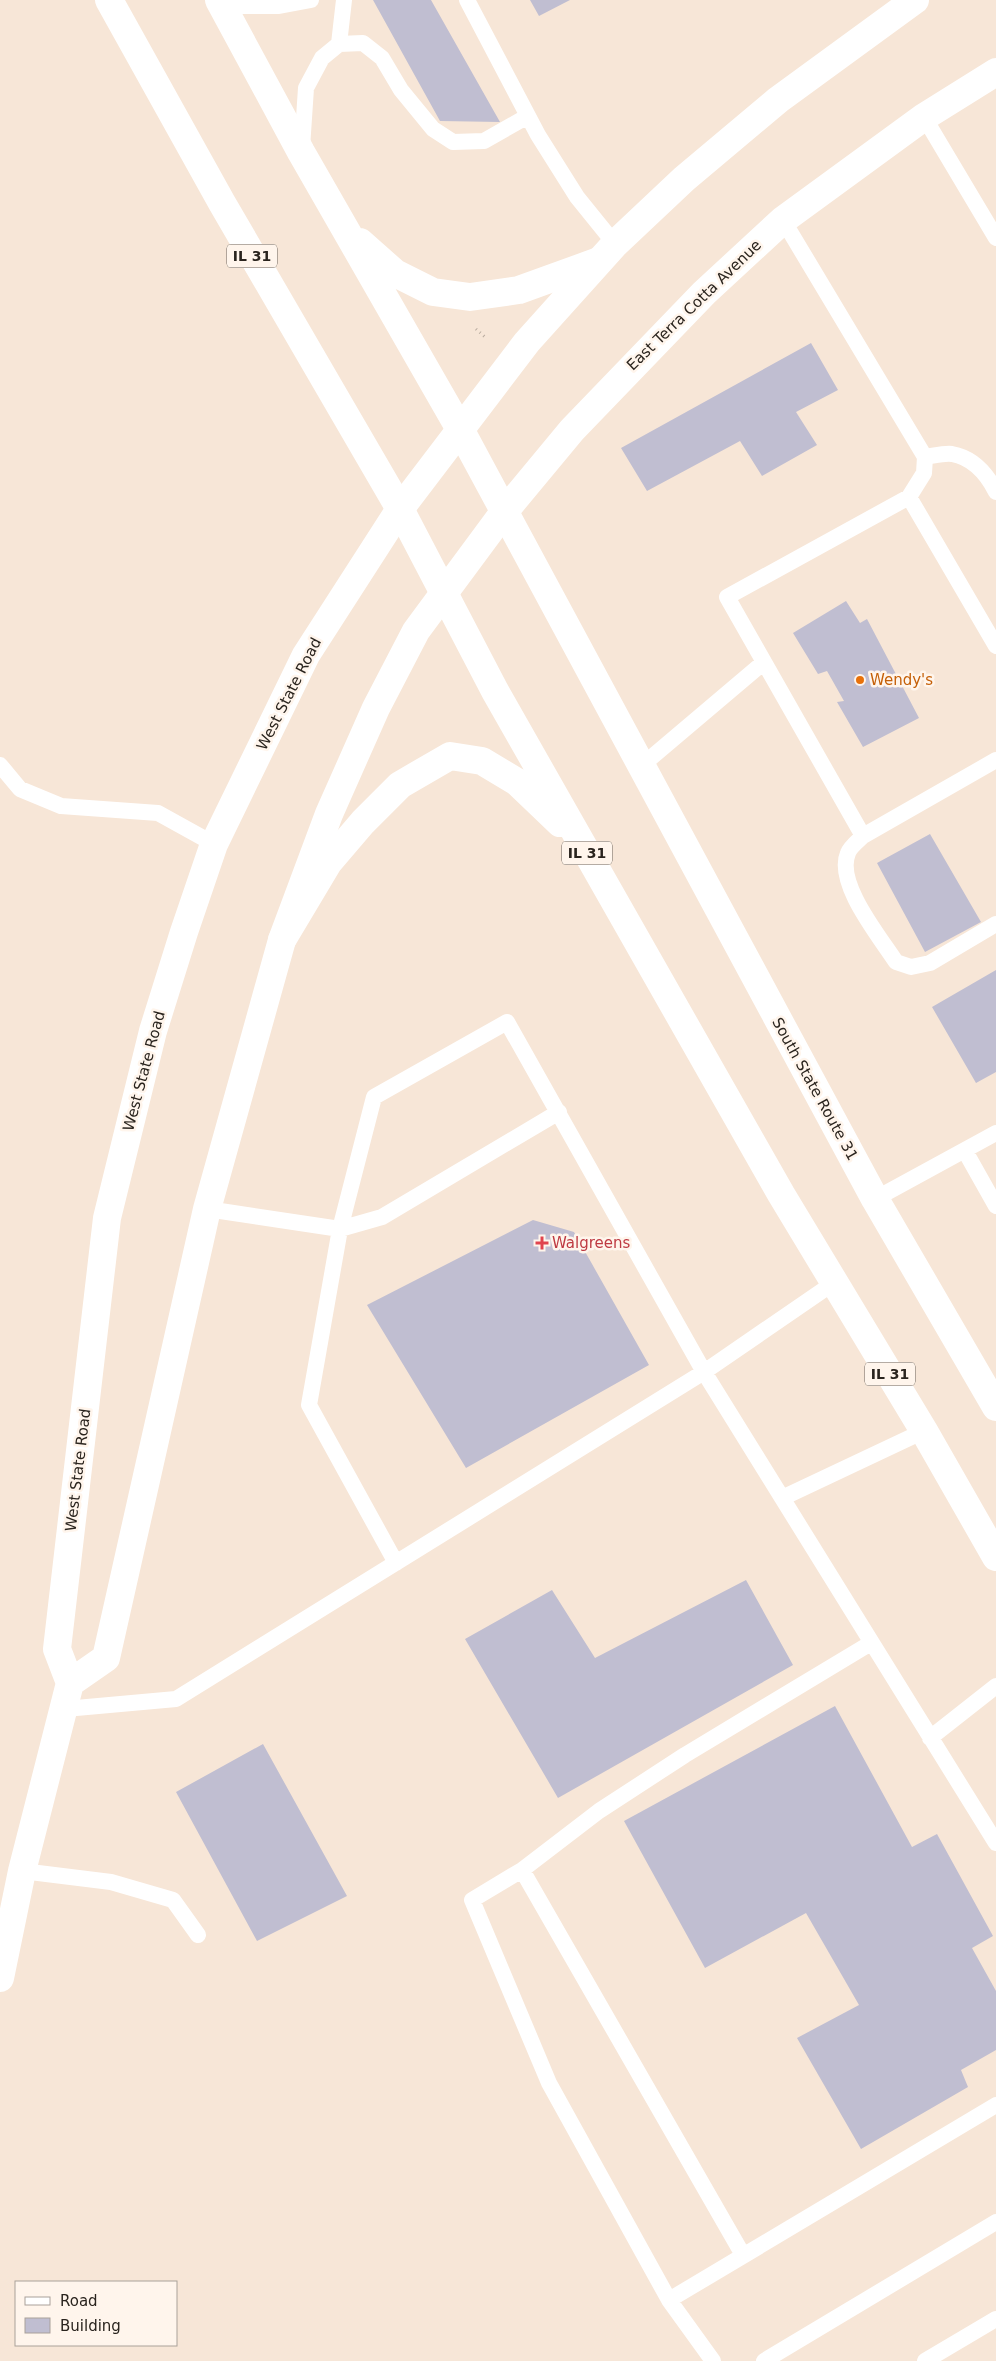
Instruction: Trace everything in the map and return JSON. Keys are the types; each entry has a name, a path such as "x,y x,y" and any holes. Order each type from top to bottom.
{"main road":[{"name":"IL 31","path":"109,0 232,220 400,509 442,593 495,691 781,1194 924,1431 996,1557"},
{"path":"400,509 527,342 607,253 684,179 778,100 916,0"},
{"name":"South State Route 31","path":"220,3 301,152 461,431 640,767 875,1199 996,1408"},
{"name":"East Terra Cotta Avenue","path":"442,593 504,512 572,430 632,365 704,293 782,220 924,117 996,72"},
{"path":"343,226 395,273 433,292 470,297 519,290 607,253"},
{"name":"West State Road","path":"70,1683 57,1649 107,1218 153,1031 214,844 306,655 400,509"},
{"path":"0,1978 22,1871 70,1683 106,1658 207,1209 282,940 330,814 376,708 416,630 442,593"},
{"path":"282,940 328,863 363,822 400,784 450,756 482,761 517,782 552,813 591,860"}],"lane":[{"path":"220,3 279,6 311,0"},
{"path":"339,44 344,0"},
{"path":"467,0 528,116 577,197 607,253"},
{"path":"301,152 306,88 322,58 339,44 363,43 382,58 401,90 433,129 453,142 484,141 528,116"},
{"path":"924,117 996,238"},
{"path":"782,220 925,457 924,473 909,497 727,597 863,836"},
{"path":"925,457 952,454 976,464 993,481"},
{"path":"909,497 996,646"},
{"path":"640,767 764,662"},
{"path":"996,760 863,836 848,852 845,871 849,888 896,962 911,967 930,963 996,924"},
{"path":"0,765 20,788 61,806 158,813 214,844"},
{"path":"396,1563 308,1405 340,1229 374,1097 507,1022 704,1372 996,1842"},
{"path":"207,1209 340,1229 382,1217 558,1112"},
{"path":"875,1199 996,1133"},
{"path":"964,1151 996,1206"},
{"path":"64,1709 176,1699 704,1372 835,1282"},
{"path":"782,1498 924,1431"},
{"path":"713,2361 669,2300 549,2083 472,1900 522,1870 599,1812 685,1755 871,1643"},
{"path":"930,1738 996,1686"},
{"path":"522,1870 743,2255"},
{"path":"22,1871 111,1882 173,1900 198,1935"},
{"path":"669,2300 996,2105"},
{"path":"764,2361 996,2222"},
{"path":"925,2361 996,2319"}],"path":[{"path":"476,328 485,338"}],"building":[{"path":"373,0 431,0 500,122 440,121"},
{"path":"530,0 570,0 539,16"},
{"path":"811,343 838,390 796,412 817,445 762,476 740,441 647,491 621,448"},
{"path":"846,601 860,623 867,619 919,718 863,747 837,702 844,701 827,671 818,674 793,633"},
{"path":"930,834 981,922 925,952 877,863"},
{"path":"996,970 996,1072 976,1083 932,1007"},
{"path":"533,1220 574,1232 649,1365 466,1468 367,1305"},
{"path":"746,1580 793,1665 558,1798 465,1639 552,1590 595,1658"},
{"path":"835,1706 912,1847 937,1834 993,1936 972,1948 996,1991 996,2050 961,2070 968,2087 861,2149 797,2038 859,2005 806,1913 705,1968 624,1821"},
{"path":"263,1744 347,1896 257,1941 176,1792"}],"place":[{"name":"Wendy's","path":"860,680"},
{"name":"Walgreens","path":"542,1243"}]}
